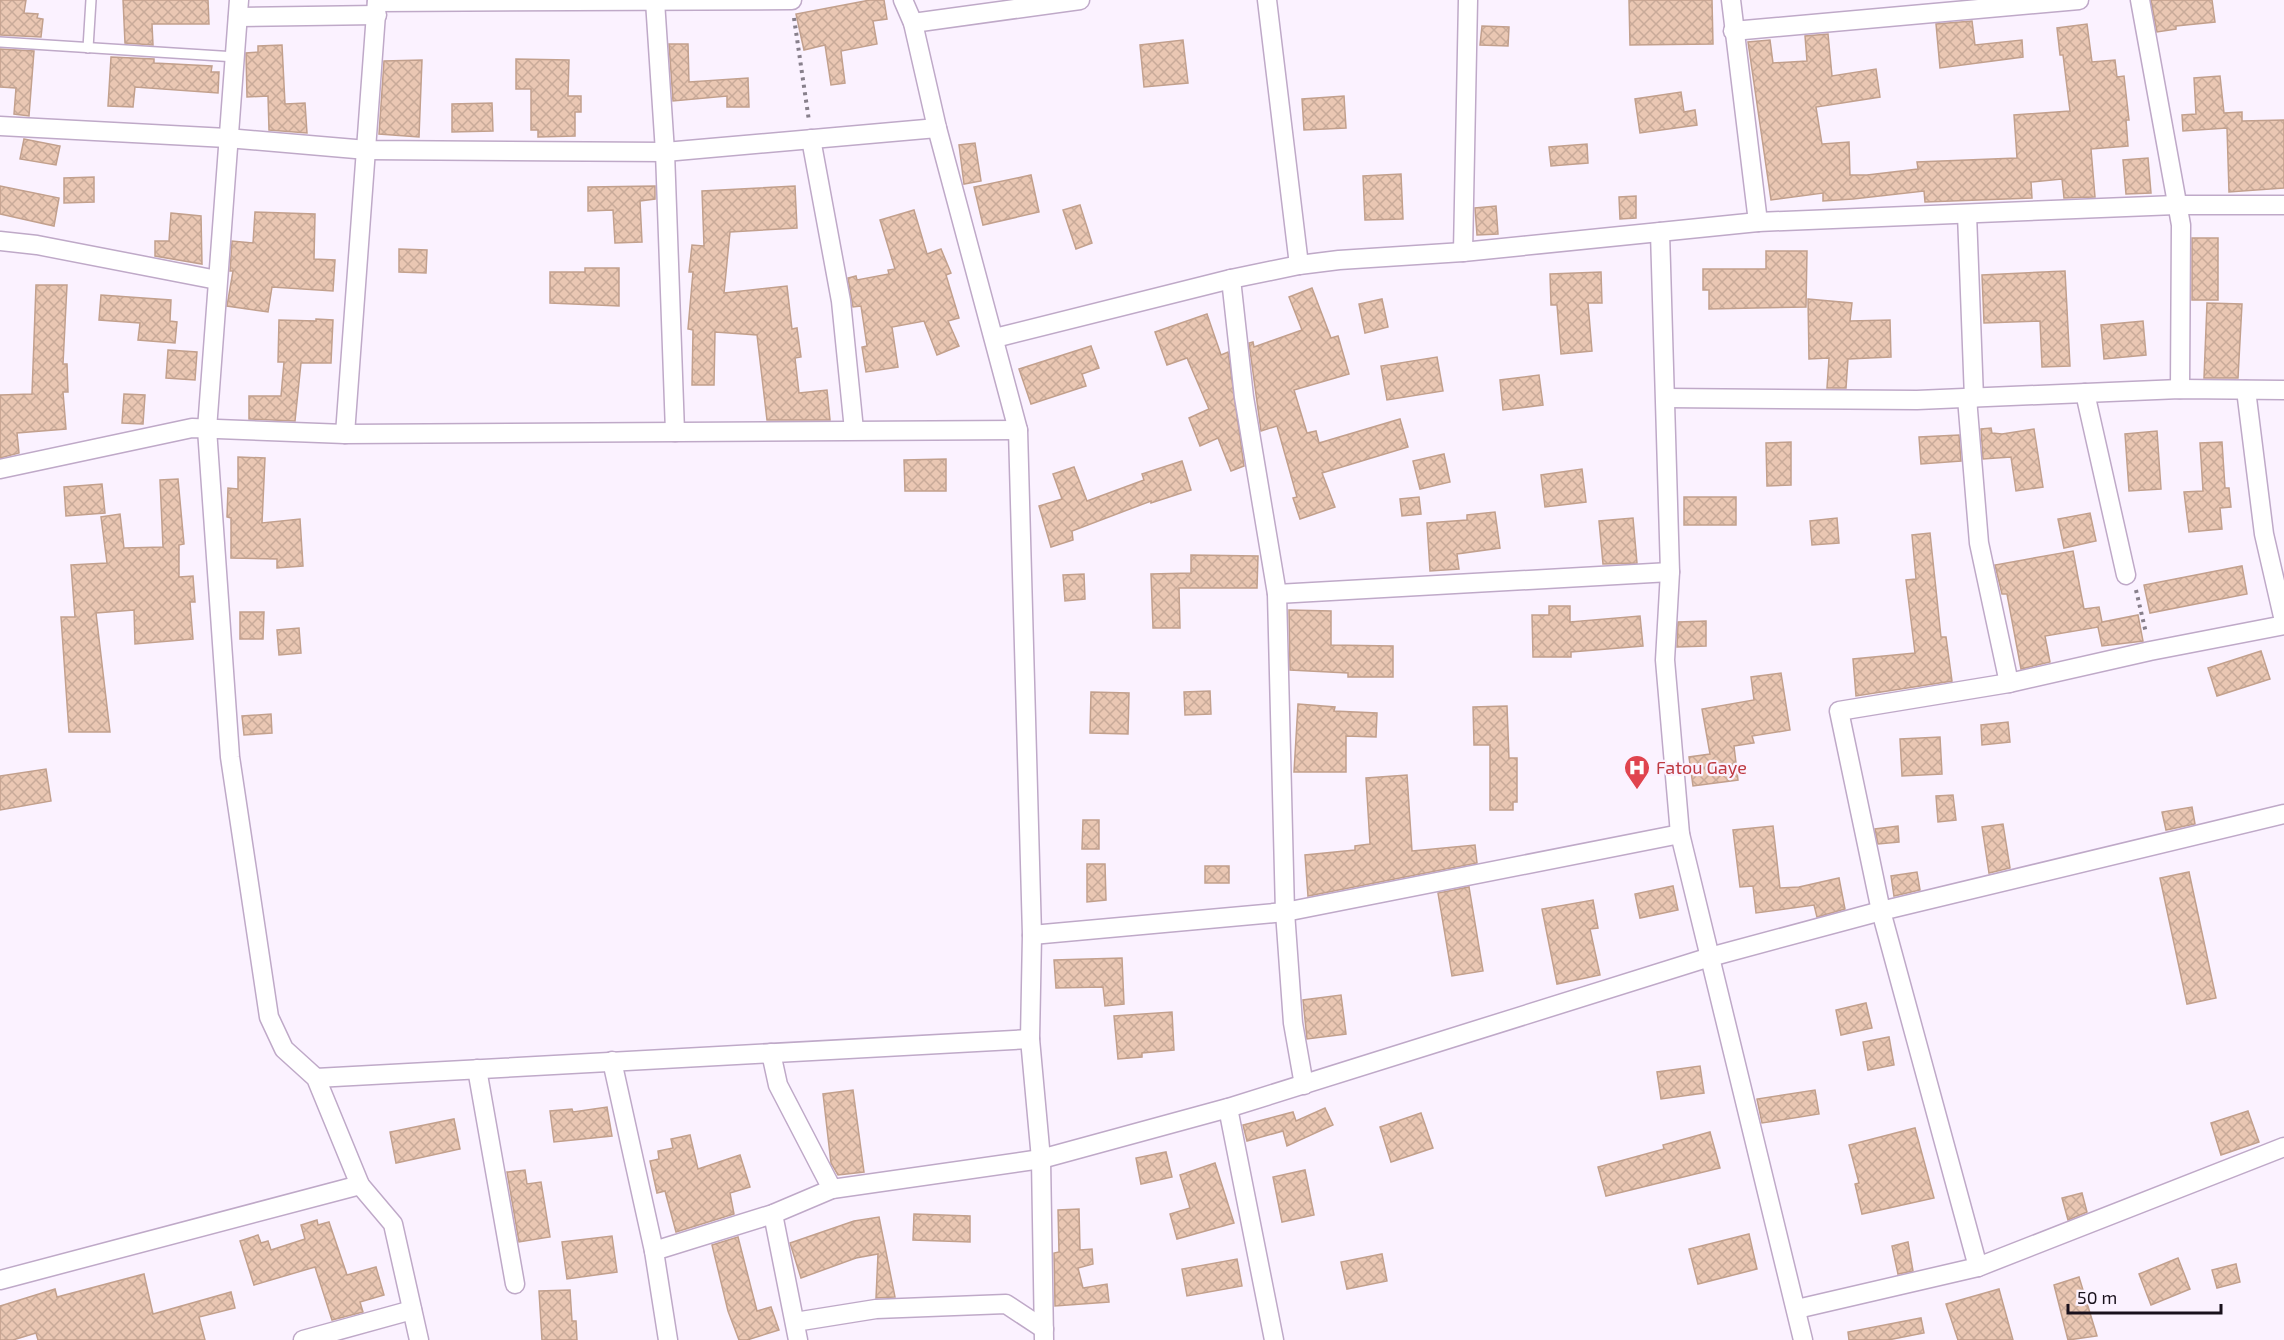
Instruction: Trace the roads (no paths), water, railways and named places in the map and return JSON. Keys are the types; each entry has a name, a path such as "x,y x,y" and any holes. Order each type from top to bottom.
{"street":[{"path":"419,1340 393,1224 360,1185 316,1078 284,1049 269,1017 230,757 207,429 227,138 239,8 560,0 792,0"},
{"path":"903,0 914,23 937,128 1018,430 1032,935 1030,1039 1041,1159 1044,1335"},
{"path":"914,23 1080,0"},
{"path":"1267,0 1299,265"},
{"path":"1463,252 1468,0"},
{"path":"1731,0 1758,222"},
{"path":"1733,31 2079,0"},
{"path":"2140,0 2181,225 2181,388"},
{"path":"655,1 665,152 675,432"},
{"path":"345,434 377,6"},
{"path":"0,126 227,138 367,150 665,152 937,128"},
{"path":"811,140 841,301 855,430"},
{"path":"995,338 1231,279 1299,265 1463,252 1758,222 2176,205 2284,205"},
{"path":"1967,214 1971,398 1979,543 2009,683"},
{"path":"1660,232 1670,572 1665,660 1680,834 1803,1340"},
{"path":"0,242 38,245 218,280"},
{"path":"1231,279 1244,398 1277,594 1285,912 1293,1023 1304,1085"},
{"path":"1666,398 1917,400 2181,388 2284,390"},
{"path":"1978,1267 1881,911 1839,711 2009,683 2284,623 2264,534 2246,390"},
{"path":"2085,393 2126,575"},
{"path":"0,469 192,428 345,434 1018,430"},
{"path":"1277,594 1670,572"},
{"path":"654,1251 773,1214 832,1189 1041,1159 1228,1108 1710,957 1881,911 2284,814"},
{"path":"1032,935 1285,912 1680,834"},
{"path":"316,1078 1030,1039"},
{"path":"771,1053 778,1085 832,1189"},
{"path":"612,1061 654,1251 668,1340"},
{"path":"477,1069 515,1284"},
{"path":"1228,1108 1274,1340"},
{"path":"1797,1310 1978,1267 2284,1146"},
{"path":"0,1280 360,1185"},
{"path":"773,1214 798,1340"},
{"path":"795,1322 876,1309 1006,1304 1044,1335"},
{"path":"303,1340 412,1311"}],"lane":[{"path":"88,48 92,0"},
{"path":"0,42 236,57"}],"place":[{"name":"Fatou Gaye","path":"1637,791"}]}
